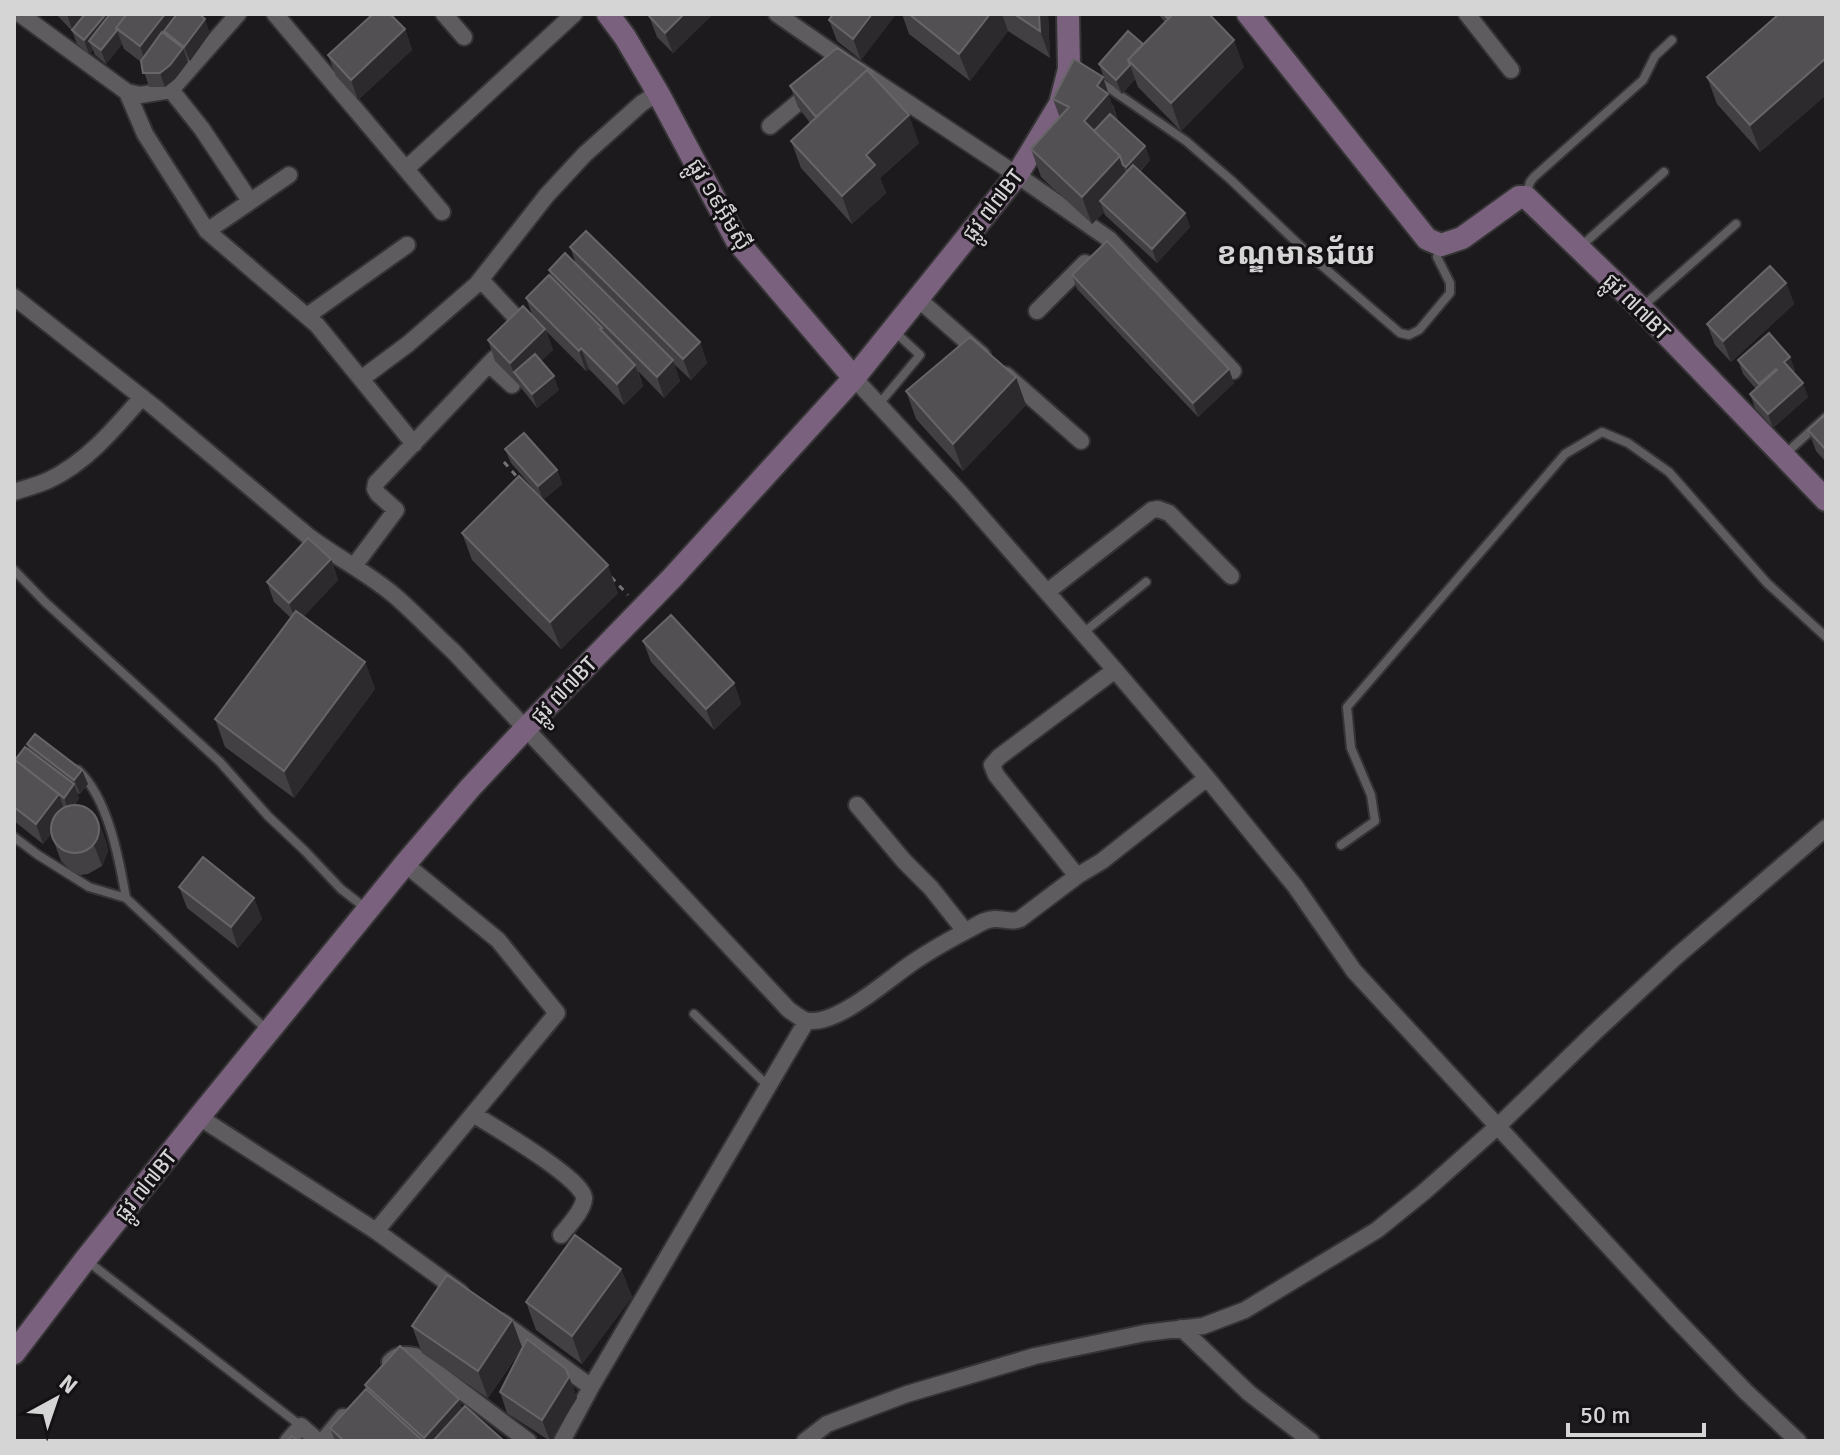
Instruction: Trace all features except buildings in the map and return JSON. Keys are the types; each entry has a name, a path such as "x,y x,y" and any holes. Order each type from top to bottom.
{"street":[{"path":"20,14 127,92 145,134 207,231 317,325 414,444"},
{"path":"127,92 140,95 171,90 238,14"},
{"path":"275,14 442,212"},
{"path":"444,14 464,37"},
{"path":"407,168 574,14"},
{"name":"ផ្លូវ ១៩អ៊ឹមស៊ី","path":"608,14 658,93 737,241 854,378"},
{"path":"777,14 834,73 1017,175 1109,239 1233,371"},
{"name":"ផ្លូវ ៧៧BT","path":"14,1353 199,1117 405,864 470,788 672,578 854,378 1017,175 1060,104 1074,71 1068,14"},
{"path":"1248,14 1427,239 1441,245 1462,238 1519,197 1526,197"},
{"path":"1467,14 1511,70"},
{"path":"770,126 834,73"},
{"path":"171,90 202,129 250,201"},
{"path":"361,379 408,344 481,280 547,195 585,154 642,103 658,93"},
{"path":"207,231 289,175"},
{"name":"ផ្លូវ ៧៧BT","path":"1526,197 1641,308 1826,500"},
{"path":"1037,311 1109,239"},
{"path":"307,316 407,245"},
{"path":"354,566 396,510 378,494 376,483 523,326 481,280"},
{"path":"14,297 142,397 308,536 395,596 454,652 789,1010 806,1022 833,1017 875,991 907,966 987,920 1012,923 1020,919 1102,861 1207,778"},
{"path":"917,298 1081,441"},
{"path":"489,364 512,385"},
{"path":"854,378 962,495 1207,778 1295,886 1354,971 1674,1317 1798,1441"},
{"path":"14,492 50,480 85,458 142,397"},
{"path":"1047,592 1152,510 1158,509 1169,513 1231,576"},
{"path":"1077,876 996,775 992,765 1115,670"},
{"path":"857,805 965,931"},
{"path":"805,1441 827,1424 907,1394 1035,1356 1145,1333 1203,1326 1245,1310 1377,1230 1424,1192 1677,956 1826,828"},
{"path":"376,1231 557,1013 498,940 405,864"},
{"path":"562,1441 806,1022"},
{"path":"473,1114 544,1160 578,1184 584,1192 585,1201 561,1235"},
{"path":"199,1117 376,1231 591,1387"},
{"path":"1181,1328 1249,1393 1311,1441"},
{"path":"382,1371 398,1355 415,1356 528,1441"},
{"path":"288,1441 301,1426 320,1441 352,1406"}],"lane":[{"path":"1526,197 1530,182 1643,80 1655,56 1672,40"},
{"path":"1092,76 1186,141 1400,333 1409,335 1419,330 1450,293 1450,283 1437,257 1441,245"},
{"path":"1578,248 1664,172"},
{"path":"1641,308 1736,224"},
{"path":"879,404 920,355 892,329"},
{"path":"1783,455 1826,417"},
{"path":"1341,845 1375,821 1371,795 1351,748 1347,707 1565,454 1602,432 1628,443 1669,472 1767,583 1826,637"},
{"path":"14,570 220,762 268,816 341,889 368,910"},
{"path":"1083,633 1146,582"},
{"path":"68,763 81,772 100,797 126,898"},
{"path":"14,837 89,887 126,898 269,1031"},
{"path":"694,1014 767,1085"},
{"path":"85,1260 301,1426"}],"path":[{"path":"504,462 523,484"},
{"path":"609,575 642,609"}],"district":[{"name":"ខណ្ឌមានជ័យ","path":"1296,254"}]}
